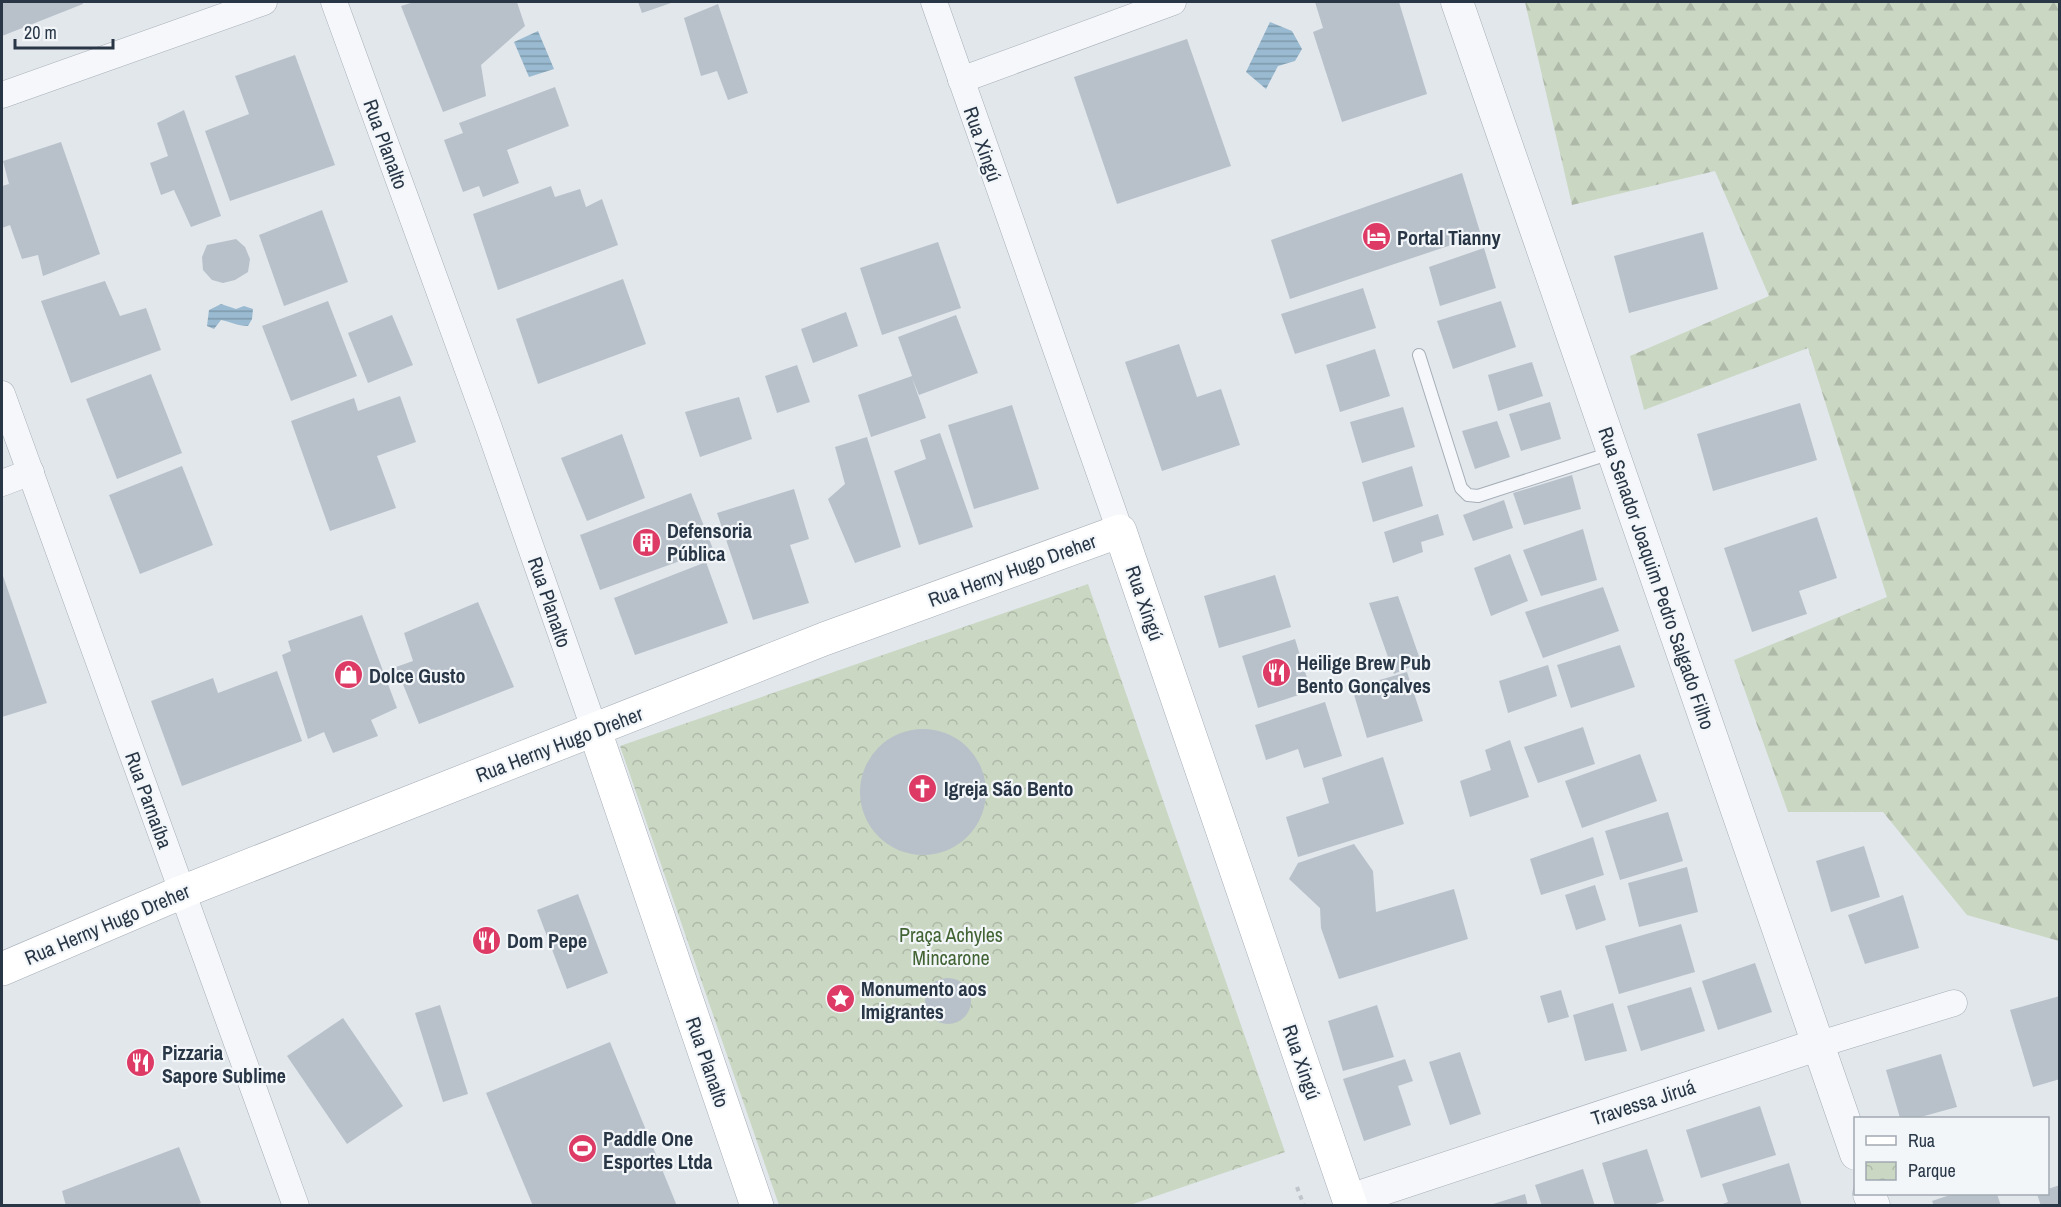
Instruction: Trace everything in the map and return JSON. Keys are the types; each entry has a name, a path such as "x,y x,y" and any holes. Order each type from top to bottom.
{"main road":[{"name":"Rua Herny Hugo Dreher","path":"2,969 182,891 595,731 824,639 1120,531"},
{"name":"Rua Xingú","path":"1120,531 1345,1204"},
{"name":"Rua Planalto","path":"595,731 757,1206"}],"street":[{"path":"2,95 264,2"},
{"name":"Rua Planalto","path":"334,2 488,425 595,731"},
{"name":"Rua Xingú","path":"934,2 1120,531"},
{"path":"961,80 1173,2"},
{"name":"Rua Senador Joaquim Pedro Salgado Filho","path":"1457,2 1614,452 1816,1045 1854,1149"},
{"name":"Rua Parnaíba","path":"2,394 296,1206"},
{"path":"2,483 31,472"},
{"name":"Travessa Jiruá","path":"1345,1204 1816,1045 1954,1003"}],"lane":[{"path":"1419,356 1461,488 1468,495 1478,496 1614,452"}],"path":[{"path":"1297,1187 1304,1206"}],"green space":[{"path":"1525,2 2059,2 2059,941 1967,915 1883,812 1788,812 1734,660 1887,597 1808,348 1644,410 1630,356 1769,296 1715,171 1572,205"},
{"name":"Praça Achyles Mincarone","path":"1088,584 1285,1152 1130,1205 779,1205 620,746"}],"water":[{"path":"1270,22 1292,31 1302,49 1295,61 1278,66 1266,89 1246,72"},
{"path":"538,31 554,69 529,77 514,42"},
{"path":"221,304 236,309 244,306 253,309 252,319 248,326 221,320 214,329 207,326 209,310"}],"building":[{"path":"2,2 82,2 83,4 2,36"},
{"path":"414,2 517,2 525,26 481,65 486,96 443,112 401,6"},
{"path":"638,2 674,2 642,13"},
{"path":"1315,2 1399,2 1427,94 1342,122 1313,32 1323,28"},
{"path":"718,4 748,93 728,100 717,71 701,76 684,18"},
{"path":"1187,39 1231,166 1117,204 1074,77"},
{"path":"295,55 335,165 230,201 205,131 249,114 235,76"},
{"path":"555,87 569,126 507,150 519,183 483,197 479,186 463,192 444,140 463,133 459,123"},
{"path":"184,110 221,216 191,227 174,190 161,195 150,163 168,156 157,123"},
{"path":"61,142 100,254 43,276 38,255 22,259 10,225 2,228 2,186 9,184 3,161"},
{"name":"Portal Tianny","path":"1462,173 1481,235 1290,299 1271,240"},
{"path":"551,186 555,197 580,189 586,207 602,199 618,245 498,290 473,214"},
{"path":"322,210 348,282 284,306 259,235"},
{"path":"1703,232 1718,289 1629,313 1614,256"},
{"path":"236,239 245,247 250,259 248,272 235,280 223,283 212,280 203,270 202,257 207,245"},
{"path":"938,242 961,308 882,335 860,268"},
{"path":"1484,248 1496,288 1440,306 1429,267"},
{"path":"623,279 646,344 538,384 516,319"},
{"path":"105,281 120,316 146,308 161,350 71,383 41,301"},
{"path":"1363,288 1376,328 1295,354 1281,314"},
{"path":"328,301 357,376 291,401 262,326"},
{"path":"1501,301 1516,347 1453,369 1437,321"},
{"path":"846,312 858,346 813,363 801,329"},
{"path":"392,315 413,365 368,383 348,333"},
{"path":"956,315 978,373 919,395 912,378 926,418 871,437 858,395 912,376 898,337"},
{"path":"1179,344 1197,397 1221,389 1240,445 1162,471 1125,362"},
{"path":"1375,349 1390,396 1340,412 1326,365"},
{"path":"1532,362 1543,396 1498,411 1488,375"},
{"path":"797,365 810,402 777,413 765,376"},
{"path":"151,374 182,453 117,479 86,399"},
{"path":"400,396 416,442 377,456 396,508 330,531 291,421 354,398 358,411"},
{"path":"739,397 752,439 700,457 685,412"},
{"path":"1550,402 1561,439 1521,451 1509,414"},
{"path":"1800,403 1817,460 1713,491 1697,434"},
{"path":"1012,405 1039,489 974,509 948,425"},
{"path":"1403,407 1415,447 1362,463 1350,422"},
{"path":"1497,421 1510,457 1475,469 1462,431"},
{"path":"940,433 973,527 919,545 894,471 926,459 920,440"},
{"path":"622,434 645,498 587,521 561,458"},
{"path":"867,437 901,547 855,563 828,499 845,484 835,447"},
{"path":"182,466 213,545 140,574 109,495"},
{"path":"1412,466 1423,506 1373,522 1362,482"},
{"path":"1572,475 1581,509 1524,525 1513,493"},
{"path":"794,489 809,539 790,545 809,603 753,620 717,513"},
{"name":"Defensoria Pública","path":"691,493 713,549 600,590 580,535"},
{"path":"1504,500 1513,528 1473,541 1463,515"},
{"path":"1438,514 1444,535 1421,542 1423,552 1393,563 1384,532"},
{"path":"1817,517 1837,578 1799,591 1807,614 1752,632 1724,548"},
{"path":"1583,529 1597,580 1541,596 1523,550"},
{"path":"1510,554 1528,601 1491,616 1474,568"},
{"path":"706,562 728,623 635,655 614,598"},
{"path":"2,573 47,703 2,717"},
{"path":"1275,575 1291,627 1219,648 1204,596"},
{"path":"1603,587 1619,631 1543,658 1525,612"},
{"path":"1398,596 1421,662 1394,674 1369,603"},
{"path":"478,602 514,687 419,724 396,667 413,661 404,633"},
{"path":"362,615 397,708 371,720 378,736 333,753 324,732 308,739 282,655 291,651 288,641"},
{"name":"Heilige Brew Pub Bento Gonçalves","path":"1295,639 1311,691 1258,708 1242,656"},
{"path":"1620,645 1635,687 1571,708 1557,665"},
{"path":"1548,665 1557,696 1508,713 1499,681"},
{"path":"277,671 302,741 182,786 151,701 213,678 218,693"},
{"path":"1407,672 1423,721 1367,738 1352,688"},
{"path":"1325,702 1342,756 1304,768 1298,749 1266,760 1255,725"},
{"path":"1583,727 1595,764 1538,783 1524,747"},
{"name":"Igreja São Bento","path":"923,729 947,734 967,748 981,768 986,792 981,816 967,836 947,850 923,855 899,850 879,836 865,816 860,792 865,768 879,748 899,734"},
{"path":"1510,740 1529,797 1470,817 1460,781 1491,770 1485,750"},
{"path":"1640,754 1657,801 1582,828 1565,781"},
{"path":"1383,757 1404,824 1298,857 1286,817 1329,803 1322,778"},
{"path":"1668,812 1683,861 1620,880 1605,831"},
{"path":"1593,837 1604,875 1541,895 1530,859"},
{"path":"1354,844 1373,871 1376,912 1454,889 1468,939 1339,979 1321,928 1320,908 1289,879 1298,863"},
{"path":"1864,846 1880,897 1831,912 1816,861"},
{"path":"1687,867 1698,912 1639,927 1628,883"},
{"path":"1595,885 1606,920 1576,930 1565,895"},
{"path":"578,894 608,973 567,989 537,910"},
{"path":"1903,895 1919,948 1865,964 1848,915"},
{"path":"1681,924 1695,972 1619,994 1605,946"},
{"path":"1755,963 1772,1012 1718,1030 1702,981"},
{"path":"948,978 964,985 971,1001 964,1017 948,1024 932,1017 925,1001 932,985"},
{"path":"1691,987 1705,1031 1641,1051 1627,1006"},
{"path":"1561,990 1569,1017 1548,1023 1540,996"},
{"path":"2060,996 2060,1079 2033,1087 2010,1010"},
{"path":"1613,1003 1627,1051 1585,1061 1573,1015"},
{"path":"440,1005 468,1094 443,1102 415,1013"},
{"path":"1377,1005 1394,1057 1343,1071 1328,1021"},
{"path":"343,1018 403,1106 347,1144 287,1056"},
{"name":"Paddle One Esportes Ltda","path":"610,1042 677,1206 533,1206 486,1093"},
{"path":"1460,1052 1481,1114 1450,1125 1429,1062"},
{"path":"1941,1054 1957,1107 1921,1117 1900,1117 1886,1070"},
{"path":"1405,1059 1413,1081 1398,1086 1411,1125 1364,1141 1343,1079"},
{"path":"1760,1106 1776,1155 1701,1178 1686,1130"},
{"path":"179,1147 201,1203 195,1206 66,1206 62,1191"},
{"path":"1647,1149 1664,1201 1649,1206 1615,1206 1602,1163"},
{"path":"1789,1163 1802,1206 1717,1206 1728,1202 1722,1184"},
{"path":"1583,1169 1595,1206 1542,1206 1535,1185"},
{"path":"2060,1185 2060,1206 2041,1206 2037,1195 2049,1195 2049,1189"},
{"path":"1525,1194 1528,1206 1490,1206 1490,1205"},
{"path":"1950,1195 1997,1195 2001,1206 1934,1206 1932,1201"}],"place":[{"name":"Portal Tianny","path":"1376,237"},
{"name":"Defensoria Pública","path":"646,542"},
{"name":"Heilige Brew Pub Bento Gonçalves","path":"1276,673"},
{"name":"Dolce Gusto","path":"348,675"},
{"name":"Igreja São Bento","path":"923,788"},
{"name":"Dom Pepe","path":"486,940"},
{"name":"Monumento aos Imigrantes","path":"840,999"},
{"name":"Pizzaria Sapore Sublime","path":"141,1063"},
{"name":"Paddle One Esportes Ltda","path":"582,1149"}]}
